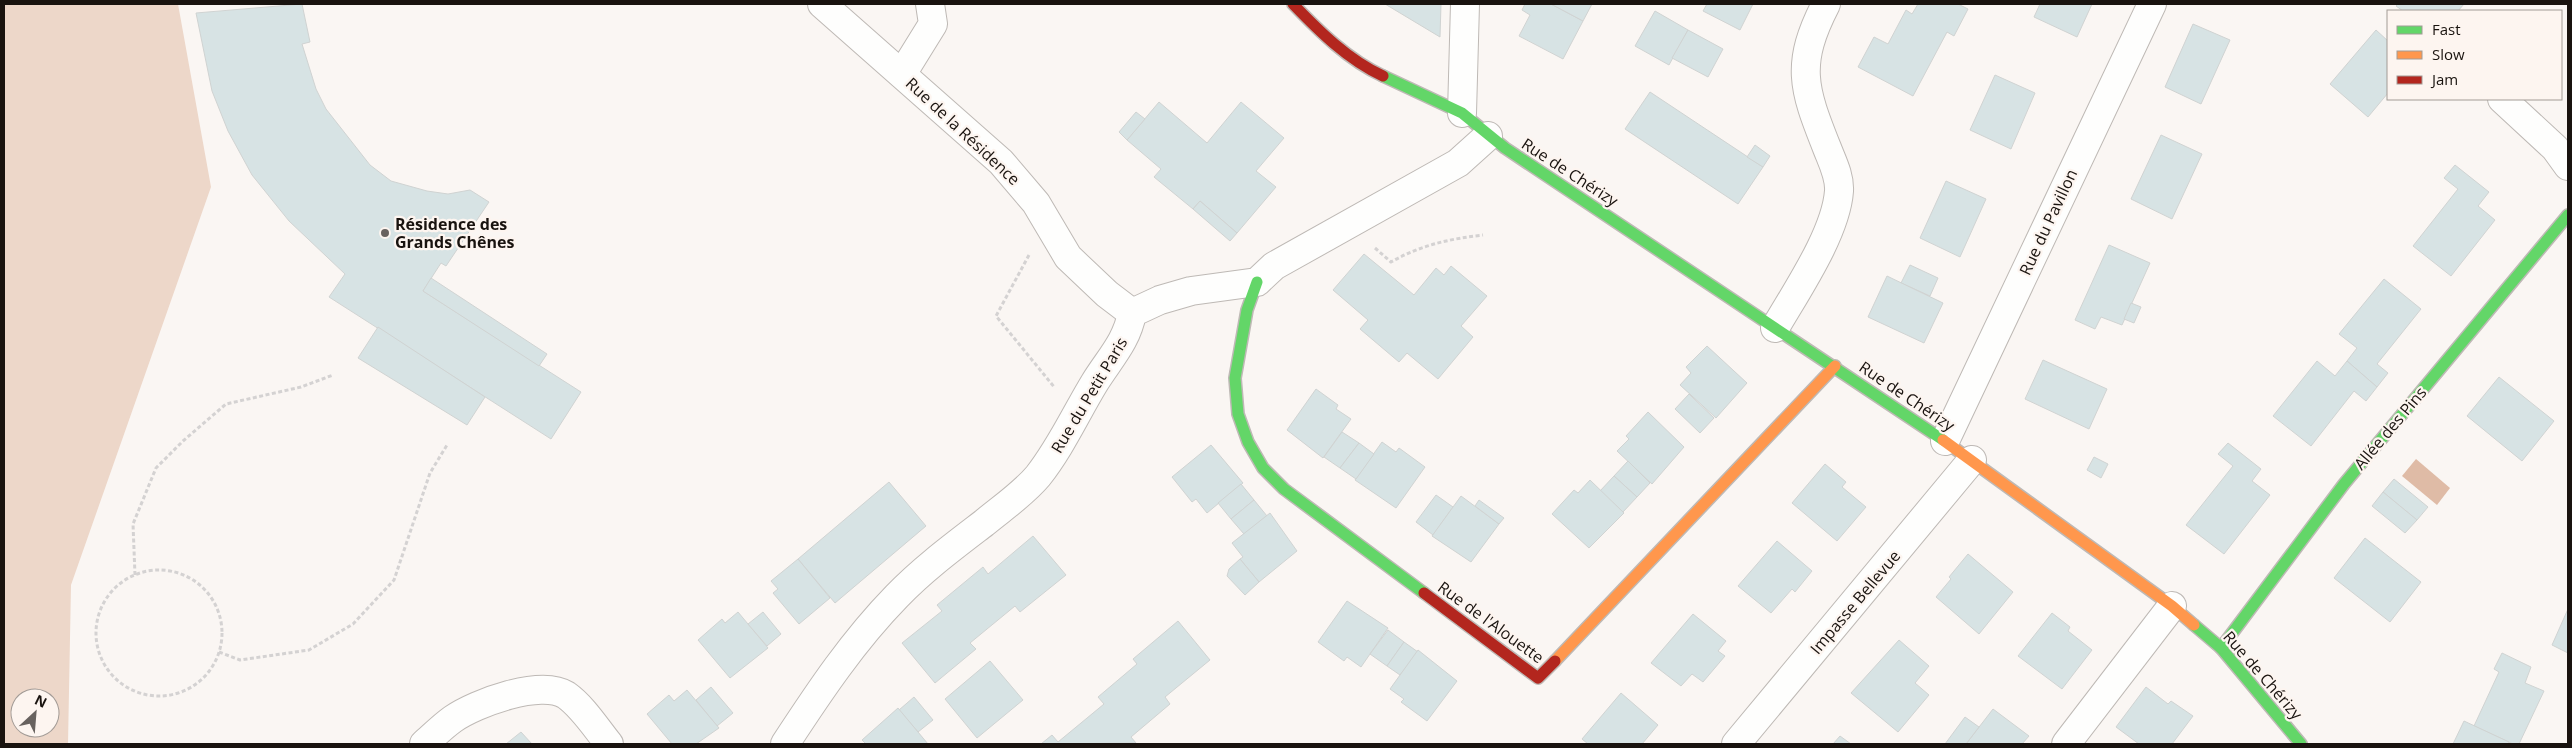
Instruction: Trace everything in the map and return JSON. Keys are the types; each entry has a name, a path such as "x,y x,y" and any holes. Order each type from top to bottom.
{"street":[{"name":"Rue de la Résidence","path":"822,4 1001,162 1036,203 1068,257 1085,275 1132,313"},
{"path":"902,74 933,24 930,4"},
{"name":"Rue de Chérizy","path":"1294,4 1315,27 1366,68 1462,113 1488,136 1944,440 2172,606 2222,648 2250,685 2301,744"},
{"path":"1462,113 1465,4"},
{"path":"1775,328 1830,230 1837,208 1840,188 1836,170 1811,108 1805,78 1808,44 1826,4"},
{"name":"Rue du Pavillon","path":"1944,440 2152,4"},
{"path":"2503,100 2555,148 2568,166"},
{"path":"1132,313 1160,300 1191,291 1257,282 1274,266 1458,163 1488,136"},
{"name":"Allée des Pins","path":"2222,648 2344,484 2568,215"},
{"name":"Rue de l'Alouette","path":"1257,282 1248,308 1235,384 1238,412 1247,440 1262,467 1284,489 1538,678 1835,366"},
{"name":"Rue du Petit Paris","path":"785,744 811,703 868,628 933,562 1016,498 1037,477 1054,455 1097,379 1123,342 1130,328 1132,313"},
{"name":"Impasse Bellevue","path":"1736,744 1972,460"},
{"path":"2066,744 2172,606"},
{"path":"424,744 452,720 479,705 534,689 546,688 566,695 576,704 609,744"}],"path":[{"path":"1047,222 996,316 1077,415"},
{"path":"1348,224 1391,262 1411,250 1428,244 1483,235"},
{"path":"135,575 133,524 156,468 183,441 226,404 301,387 333,375"},
{"path":"219,652 240,660 309,650 353,624 394,580 430,473 447,445"},
{"path":"156,570 178,573 197,583 212,598 220,619 222,640 219,652 216,661 204,679 187,690 168,696 148,696 129,689 113,676 102,660 96,641 97,621 104,602 117,586 135,575 156,570"}],"shaded area":[{"path":"4,4 178,4 211,187 71,585 68,744 4,744"},
{"path":"2416,459 2450,488 2437,505 2402,476"}],"building":[{"name":"Résidence des Grands Chênes","path":"302,4 310,42 302,44 316,89 326,109 370,165 391,181 427,191 448,194 470,190 489,202 446,266 441,263 423,291 581,392 551,439 329,297 345,274 289,221 252,175 228,131 212,91 196,13"},
{"path":"1385,4 1441,4 1440,37"},
{"path":"1525,4 1551,4 1583,21 1563,59 1519,36 1530,15 1522,10"},
{"path":"1551,4 1592,4 1583,21"},
{"path":"1707,4 1753,4 1740,30 1703,11"},
{"path":"1918,4 1958,4 1968,9 1954,36 1947,32 1913,96 1858,67 1874,37 1888,44 1906,10 1912,14"},
{"path":"2040,4 2092,4 2077,37 2034,17"},
{"path":"2398,4 2464,4 2459,10 2402,10 2396,6"},
{"path":"1655,11 1688,30 1669,65 1635,46"},
{"path":"2193,24 2230,40 2201,104 2165,87"},
{"path":"1688,30 1723,49 1708,77 1672,58"},
{"path":"2376,30 2387,40 2387,94 2368,117 2330,84"},
{"path":"1995,75 2035,93 2011,149 1970,130"},
{"path":"1650,92 1763,167 1738,204 1625,129"},
{"path":"1159,102 1207,143 1241,102 1284,138 1256,171 1276,187 1237,233 1200,201 1193,209 1154,177 1161,169 1127,140"},
{"path":"1136,112 1145,119 1127,140 1119,132"},
{"path":"2161,135 2202,154 2172,219 2131,199"},
{"path":"1755,145 1770,156 1763,167 1747,157"},
{"path":"2455,165 2489,192 2478,206 2495,220 2451,276 2413,246 2458,189 2444,178"},
{"path":"1946,181 1986,199 1960,257 1920,238"},
{"path":"1200,201 1237,233 1230,241 1193,209"},
{"path":"2109,245 2150,263 2122,325 2101,317 2095,329 2075,320"},
{"path":"1364,254 1414,295 1436,268 1444,275 1451,266 1487,296 1461,326 1473,337 1438,379 1407,353 1399,362 1360,329 1368,320 1333,290"},
{"path":"1910,265 1938,278 1930,296 1901,283"},
{"path":"1887,276 1943,303 1924,343 1868,317"},
{"path":"431,278 547,354 539,366 423,291"},
{"path":"2384,279 2421,309 2377,364 2388,373 2377,387 2347,361 2357,348 2339,334"},
{"path":"2131,303 2141,307 2134,323 2124,319"},
{"path":"378,327 485,397 467,425 358,358"},
{"path":"1707,346 1747,383 1716,418 1680,385 1691,373 1686,367"},
{"path":"2043,360 2107,389 2089,429 2025,399"},
{"path":"2317,361 2335,376 2347,361 2377,387 2366,401 2354,391 2311,446 2273,416"},
{"path":"2499,377 2554,421 2522,461 2467,416"},
{"path":"1316,389 1338,405 1336,409 1351,419 1323,458 1287,430"},
{"path":"1689,394 1714,418 1700,433 1675,409"},
{"path":"1648,412 1684,447 1652,484 1617,451 1629,439 1626,436"},
{"path":"1342,432 1359,443 1340,468 1324,457"},
{"path":"1382,442 1396,452 1399,448 1425,467 1396,508 1355,480"},
{"path":"1359,443 1374,454 1356,479 1340,468"},
{"path":"2228,443 2261,469 2252,481 2270,495 2224,554 2186,525 2233,466 2218,454"},
{"path":"1211,445 1243,483 1207,513 1196,499 1192,502 1172,477"},
{"path":"2094,457 2108,464 2101,478 2087,470"},
{"path":"1628,461 1650,483 1637,497 1614,476"},
{"path":"1825,464 1846,482 1842,487 1866,507 1837,541 1792,503"},
{"path":"1614,476 1637,497 1623,512 1600,491"},
{"path":"2394,479 2428,507 2417,520 2383,492"},
{"path":"1590,480 1624,513 1589,548 1552,514 1574,490 1578,493"},
{"path":"889,482 926,526 835,603 798,559"},
{"path":"1241,484 1254,500 1231,519 1218,503"},
{"path":"2383,492 2417,520 2405,533 2372,506"},
{"path":"1436,495 1453,507 1433,535 1416,522"},
{"path":"1461,496 1499,524 1471,562 1432,536"},
{"path":"1254,500 1267,516 1244,534 1231,519"},
{"path":"1479,500 1504,518 1499,524 1475,506"},
{"path":"1270,513 1297,551 1259,582 1240,559 1243,557 1232,543"},
{"path":"1033,536 1066,575 1020,612 1015,606 970,643 976,649 935,683 902,643 942,611 937,605 983,567 988,574"},
{"path":"2365,538 2421,582 2390,622 2334,578"},
{"path":"1777,541 1812,571 1795,592 1792,589 1771,613 1738,586"},
{"path":"1968,554 2013,592 1979,634 1936,597 1951,579 1949,577"},
{"path":"798,559 830,598 799,624 773,593 778,589 771,581"},
{"path":"1240,559 1259,582 1245,595 1227,576 1229,569"},
{"path":"1347,601 1388,628 1361,667 1347,657 1344,661 1318,642"},
{"path":"2568,609 2568,653 2552,645"},
{"path":"738,612 768,648 730,678 698,640 722,619 725,623"},
{"path":"763,612 781,634 767,646 748,624"},
{"path":"2052,613 2070,627 2068,631 2092,650 2062,689 2018,656"},
{"path":"1693,614 1726,641 1718,651 1725,656 1703,682 1692,674 1681,686 1651,663"},
{"path":"1178,621 1210,660 1165,697 1170,704 1131,737 1136,743 1041,744 1052,735 1058,742 1104,704 1098,697 1137,664 1133,659"},
{"path":"1388,630 1404,642 1387,666 1370,654"},
{"path":"1899,640 1929,666 1915,683 1929,695 1898,732 1851,693"},
{"path":"1404,642 1418,652 1400,675 1387,666"},
{"path":"1418,650 1457,681 1427,721 1401,702 1404,699 1390,689"},
{"path":"2502,653 2531,667 2525,683 2544,691 2519,744 2513,744 2474,726 2499,672 2494,669"},
{"path":"990,661 1023,700 977,738 945,699"},
{"path":"711,687 733,713 717,726 696,700"},
{"path":"2146,687 2168,704 2171,701 2193,716 2172,744 2139,744 2116,727"},
{"path":"687,690 719,728 696,744 672,744 647,714 669,695 674,701"},
{"path":"1621,693 1658,725 1642,744 1588,744 1582,739"},
{"path":"914,697 933,720 918,732 899,710"},
{"path":"898,708 928,744 866,744 862,740"},
{"path":"1993,709 2029,736 2022,744 1966,744"},
{"path":"1965,717 1979,727 1966,744 1945,744"},
{"path":"2464,721 2509,742 2508,744 2453,744"},
{"path":"521,732 532,744 506,744"},
{"path":"1840,736 1851,744 1833,744"}],"traffic: fast":[{"path":"1383,76 1462,113 1505,148 1943,440"},
{"path":"2221,648 2344,484 2568,215"},
{"path":"1257,282 1247,310 1235,378 1238,414 1248,442 1263,468 1284,489 1424,593"},
{"path":"2194,625 2221,648 2301,744"}],"traffic: slow":[{"path":"1555,661 1835,366"},
{"path":"1943,440 2172,606 2194,625"}],"traffic: jam":[{"path":"1293,4 1346,53 1383,76"},
{"path":"1424,593 1538,678 1555,661"}],"place":[{"name":"Résidence des Grands Chênes","path":"385,233"}]}
